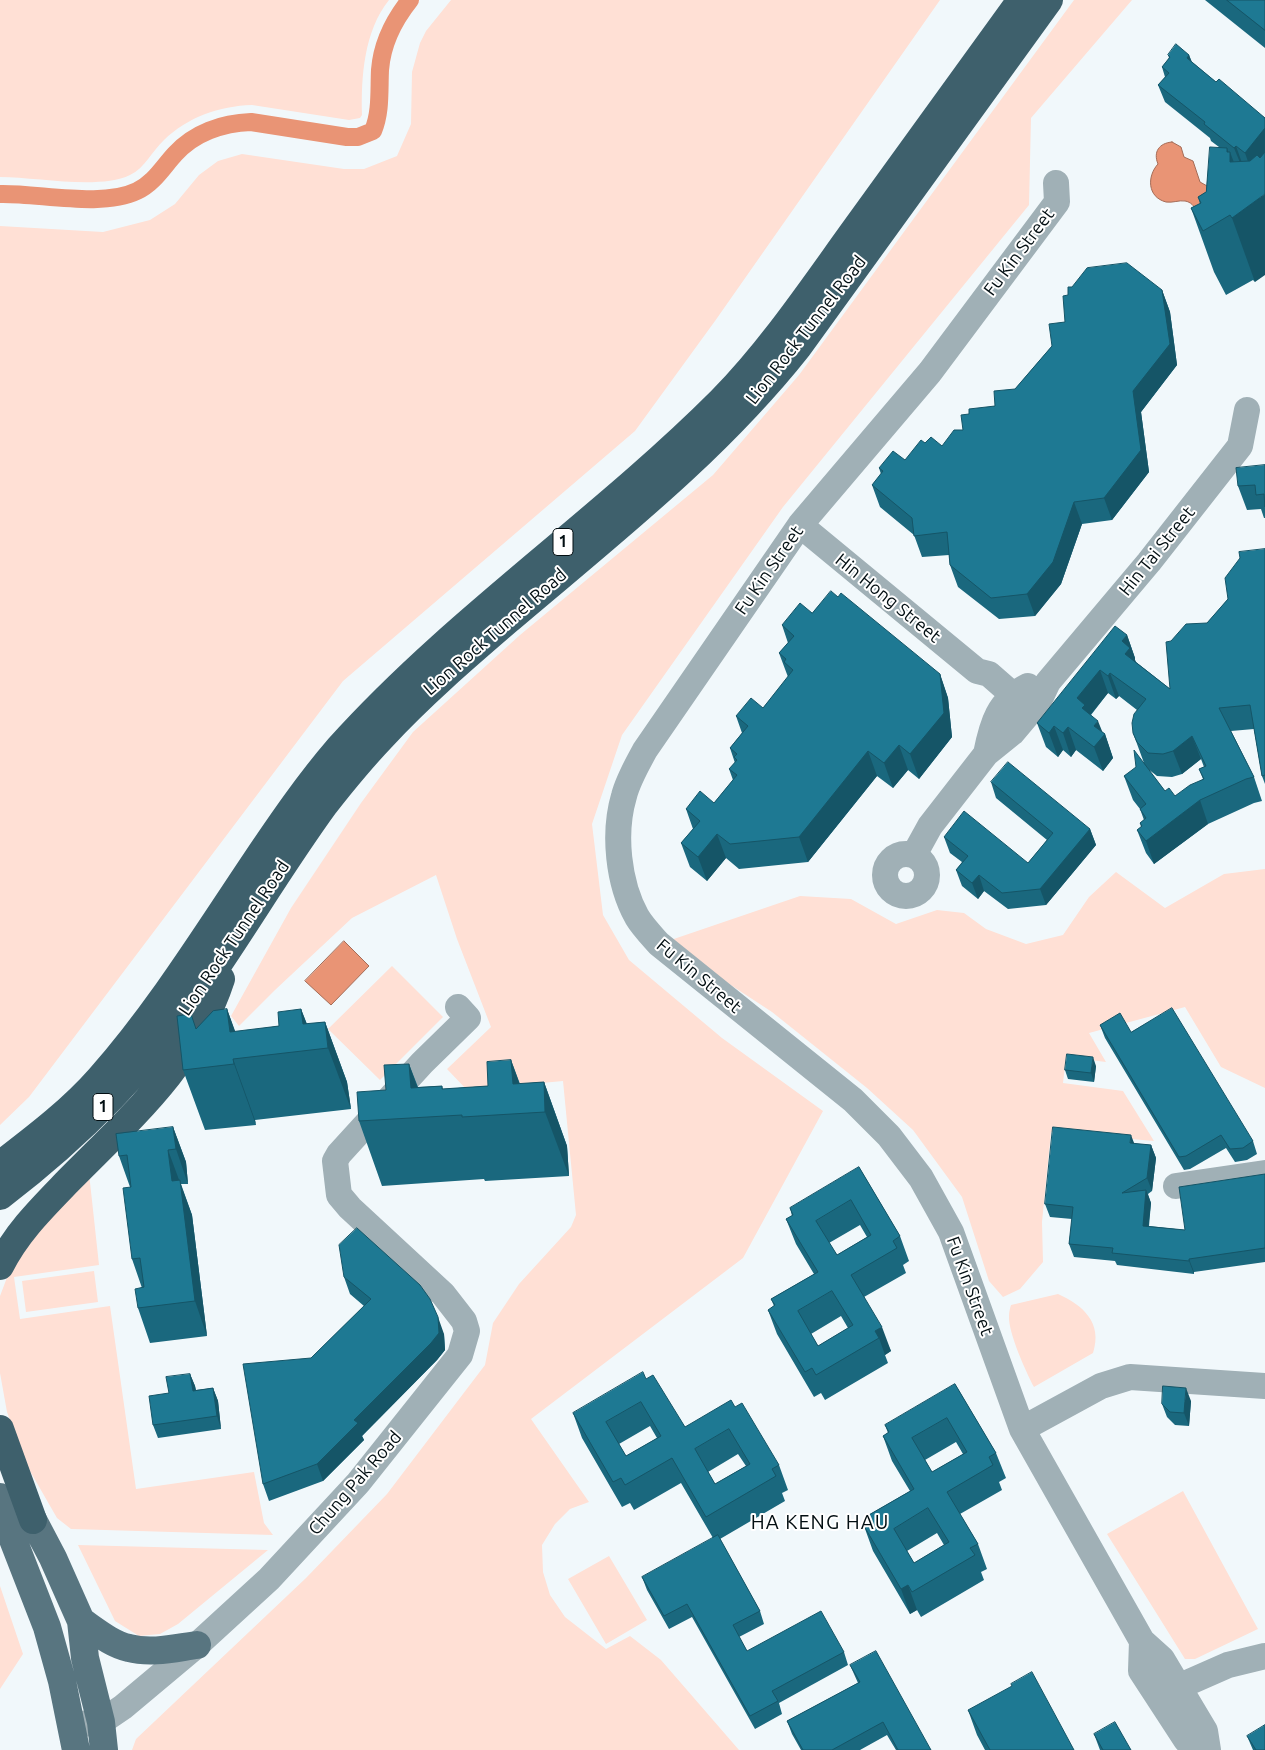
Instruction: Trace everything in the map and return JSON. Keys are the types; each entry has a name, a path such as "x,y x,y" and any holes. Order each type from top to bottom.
{"highway":[{"name":"Lion Rock Tunnel Road","path":"0,1165 36,1138 76,1103 99,1079 170,988 289,811 322,768 366,720 434,653 650,468 736,384 796,312 1021,0"},
{"name":"Lion Rock Tunnel Road","path":"0,1196 71,1138 125,1084 157,1047 191,1003 326,803 397,721 466,656 689,465 737,418 766,386 804,338 1049,0"},
{"path":"0,1266 14,1242 32,1218 147,1101 174,1069 206,1018 233,942"},
{"path":"0,1429 33,1520"}],"main road":[{"path":"1,1498 21,1508 33,1520 53,1558 81,1621 85,1658 101,1722 104,1750"},
{"path":"1,1498 5,1519 47,1627 62,1681 74,1738"},
{"path":"81,1621 108,1639 129,1648 148,1650 196,1645"}],"street":[{"name":"Fu Kin Street","path":"1056,183 1057,202 930,372 800,525 645,750 624,795 620,813 619,848 629,899 637,916 659,944 853,1100 906,1156 934,1199 951,1232 1022,1430 1142,1642 1141,1671 1176,1699 1205,1731 1208,1750"},
{"name":"Hin Tai Street","path":"914,856 930,826 986,754 1012,734 1016,704 1039,701 1048,682 1150,562 1240,446 1247,410"},
{"name":"Hin Hong Street","path":"800,525 977,671 979,683 1016,704"},
{"name":"Chung Pak Road","path":"74,1738 130,1702 268,1579 358,1483 460,1355 467,1331 464,1321 443,1294 350,1208 339,1195 336,1161 338,1154 422,1063 468,1018 458,1008"},
{"path":"1176,1186 1265,1173"},
{"path":"1022,1430 1101,1386 1130,1377 1265,1386"},
{"path":"1176,1699 1228,1665 1265,1656"},
{"path":"1176,1699 1238,1680 1265,1662"},
{"name":"Fu Kin Street","path":"1176,1699 1186,1740 1203,1750"}],"shaded area":[{"path":"0,0 389,0 374,26 369,40 362,85 362,115 360,118 349,120 252,105 216,110 194,119 173,132 140,168 130,175 102,182 67,182 0,177"},
{"path":"451,0 940,0 715,321 635,431 343,681 29,1097 0,1125 0,226 103,232 150,220 175,204 199,175 218,161 242,154 344,169 364,169 397,156 411,124 412,72 420,43 426,31"},
{"path":"1074,0 1132,0 1031,118 1029,205 783,507 622,735 592,824 603,915 629,960 722,1038 823,1111 743,1258 531,1419 589,1502 570,1509 555,1524 542,1545 543,1572 550,1595 565,1617 606,1649 630,1636 661,1660 739,1750 132,1750 136,1739 306,1578 387,1494 485,1365 493,1323 519,1284 571,1227 576,1215 563,1081 467,1090 447,1069 491,1027 457,939 436,875 352,918 239,1026 231,1016 291,908 361,803 413,732 520,635 713,475 799,375"},
{"path":"1172,142 1181,147 1184,157 1193,161 1200,182 1216,191 1197,211 1189,202 1166,202 1155,196 1152,191 1151,180 1154,169 1158,164 1156,156 1158,149 1164,144"},
{"path":"1265,869 1265,1088 1221,1067 1185,1007 1089,1033 1106,1062 1066,1057 1063,1083 1123,1091 1154,1141 1051,1132 1042,1222 1043,1262 1020,1289 1003,1297 989,1281 962,1197 913,1130 867,1088 772,1012 665,942 800,896 851,899 896,924 937,910 964,913 986,929 1026,944 1063,935 1089,897 1116,872 1165,908 1224,874"},
{"path":"344,941 369,966 331,1005 305,981"},
{"path":"392,966 443,1017 380,1080 328,1029"},
{"path":"89,1173 99,1265 14,1277 20,1319 110,1306 136,1489 254,1472 264,1523 273,1535 71,1529 57,1518 26,1464 7,1412 0,1373 0,1296 14,1259"},
{"path":"94,1271 98,1302 26,1312 22,1281"},
{"path":"1058,1294 1067,1298 1089,1316 1095,1333 1093,1353 1034,1387 1011,1332 1009,1323 1010,1307 1011,1305"},
{"path":"1183,1491 1258,1629 1195,1659 1185,1659 1107,1534"},
{"path":"78,1545 268,1550 178,1624 160,1634 139,1636 115,1621"},
{"path":"609,1556 647,1620 606,1644 568,1579"},
{"path":"0,1586 23,1654 0,1689"}],"building":[{"path":"1227,0 1265,0 1265,30"},
{"path":"1176,44 1189,55 1187,58 1216,82 1219,79 1265,118 1265,128 1245,153 1236,146 1234,148 1204,124 1205,122 1158,85 1169,73 1162,67 1170,57 1168,55"},
{"path":"1210,147 1227,148 1227,152 1230,152 1230,162 1250,161 1257,155 1260,158 1265,152 1265,194 1232,218 1230,215 1203,231 1191,208 1201,203 1198,197 1206,192"},
{"path":"1127,263 1162,290 1170,344 1133,391 1141,450 1104,498 1074,502 1053,562 1027,594 991,598 950,565 947,532 914,536 912,518 872,485 883,471 879,468 893,451 905,460 921,440 925,443 931,437 942,446 954,430 963,430 961,415 969,414 969,409 995,406 994,391 1015,389 1052,346 1049,324 1065,322 1063,296 1068,295 1068,287 1072,287 1087,268"},
{"path":"1265,465 1265,507 1264,494 1256,495 1255,485 1238,486 1236,468"},
{"path":"1265,549 1265,775 1262,776 1250,705 1219,708 1254,777 1200,800 1146,841 1137,830 1142,826 1140,823 1146,818 1140,809 1146,804 1124,776 1136,767 1134,750 1165,791 1169,788 1175,796 1190,785 1204,779 1199,769 1206,766 1192,736 1173,751 1163,754 1148,753 1137,742 1133,733 1132,723 1134,714 1146,699 1110,673 1108,676 1100,670 1077,698 1085,705 1082,708 1098,721 1094,726 1105,734 1094,747 1068,727 1063,733 1054,726 1049,733 1037,723 1115,626 1127,635 1122,641 1130,648 1125,654 1170,689 1166,642 1171,641 1186,624 1207,623 1228,599 1225,578 1240,558 1239,552"},
{"path":"831,591 838,597 841,593 940,674 944,713 910,754 899,745 884,763 868,751 799,837 730,844 717,834 698,857 681,843 700,821 686,809 700,791 714,803 737,775 729,769 737,760 734,757 737,754 730,748 748,726 736,716 751,698 763,708 793,670 784,662 786,659 779,653 794,636 782,625 800,603 812,613"},
{"path":"1008,762 1090,829 1040,889 1002,893 979,875 972,883 956,870 968,856 944,837 964,811 1028,863 1053,833 991,782"},
{"path":"1172,1008 1253,1141 1243,1148 1230,1149 1221,1135 1186,1156 1179,1157 1100,1025 1120,1013 1131,1032"},
{"path":"227,1009 230,1032 279,1026 278,1012 301,1009 303,1024 325,1022 328,1048 233,1059 234,1064 183,1070 177,1016 191,1014 196,1029 213,1011"},
{"path":"1067,1054 1093,1057 1091,1073 1065,1070"},
{"path":"511,1060 513,1084 544,1082 545,1112 359,1121 357,1092 386,1090 384,1065 409,1064 411,1088 442,1086 442,1089 488,1086 487,1062"},
{"path":"173,1127 176,1149 168,1150 172,1181 180,1180 195,1301 138,1308 135,1289 144,1287 140,1258 132,1259 123,1188 131,1187 127,1155 119,1156 116,1134"},
{"path":"1053,1127 1131,1135 1130,1143 1151,1145 1147,1178 1122,1193 1146,1190 1143,1226 1185,1230 1179,1187 1265,1174 1265,1248 1189,1259 1189,1261 1112,1253 1113,1248 1069,1244 1073,1207 1045,1204"},
{"path":"859,1167 900,1236 893,1241 897,1248 851,1275 882,1327 875,1331 879,1338 816,1375 812,1368 805,1372 768,1310 775,1305 771,1299 818,1272 786,1219 793,1215 790,1208","holes":["851,1200 871,1235 837,1255 816,1221","832,1291 853,1325 818,1346 798,1311"]},
{"path":"357,1228 420,1285 430,1299 438,1317 439,1333 354,1420 358,1423 317,1464 263,1484 243,1364 311,1358 371,1299 344,1277 339,1245"},
{"path":"643,1372 646,1379 653,1375 685,1427 731,1400 735,1407 742,1403 779,1465 772,1469 776,1476 706,1517 672,1458 625,1485 621,1478 613,1482 573,1413","holes":["641,1402 661,1436 626,1456 606,1422","729,1429 750,1464 715,1484 695,1449"]},
{"path":"190,1374 193,1391 213,1388 217,1416 153,1425 149,1396 169,1393 166,1377"},
{"path":"955,1384 996,1453 989,1457 993,1465 947,1492 978,1544 970,1548 975,1555 912,1592 908,1585 901,1589 864,1526 871,1522 867,1516 914,1489 883,1436 889,1432 885,1425","holes":["947,1418 967,1452 932,1472 912,1438","928,1508 949,1542 914,1563 894,1529"]},
{"path":"1163,1386 1186,1388 1184,1413 1170,1412 1162,1404"},
{"path":"718,1535 760,1611 733,1625 747,1651 821,1611 844,1652 772,1691 778,1701 750,1716 687,1604 664,1616 642,1577"},
{"path":"876,1651 931,1750 898,1750 883,1722 832,1750 803,1750 787,1721 860,1682 850,1665"},
{"path":"1032,1672 1074,1750 990,1750 968,1710 1012,1686 1011,1684"},
{"path":"1115,1722 1131,1750 1103,1750 1094,1734"},
{"path":"1265,1725 1265,1750 1256,1750 1247,1736"}],"waterway":[{"path":"0,194 89,199 123,196 137,191 148,184 175,154 191,140 230,124 251,122 347,137 358,137 373,131 378,109 383,51 394,24 410,0"}],"district":[{"name":"HA KENG HAU","path":"820,1522"}]}
